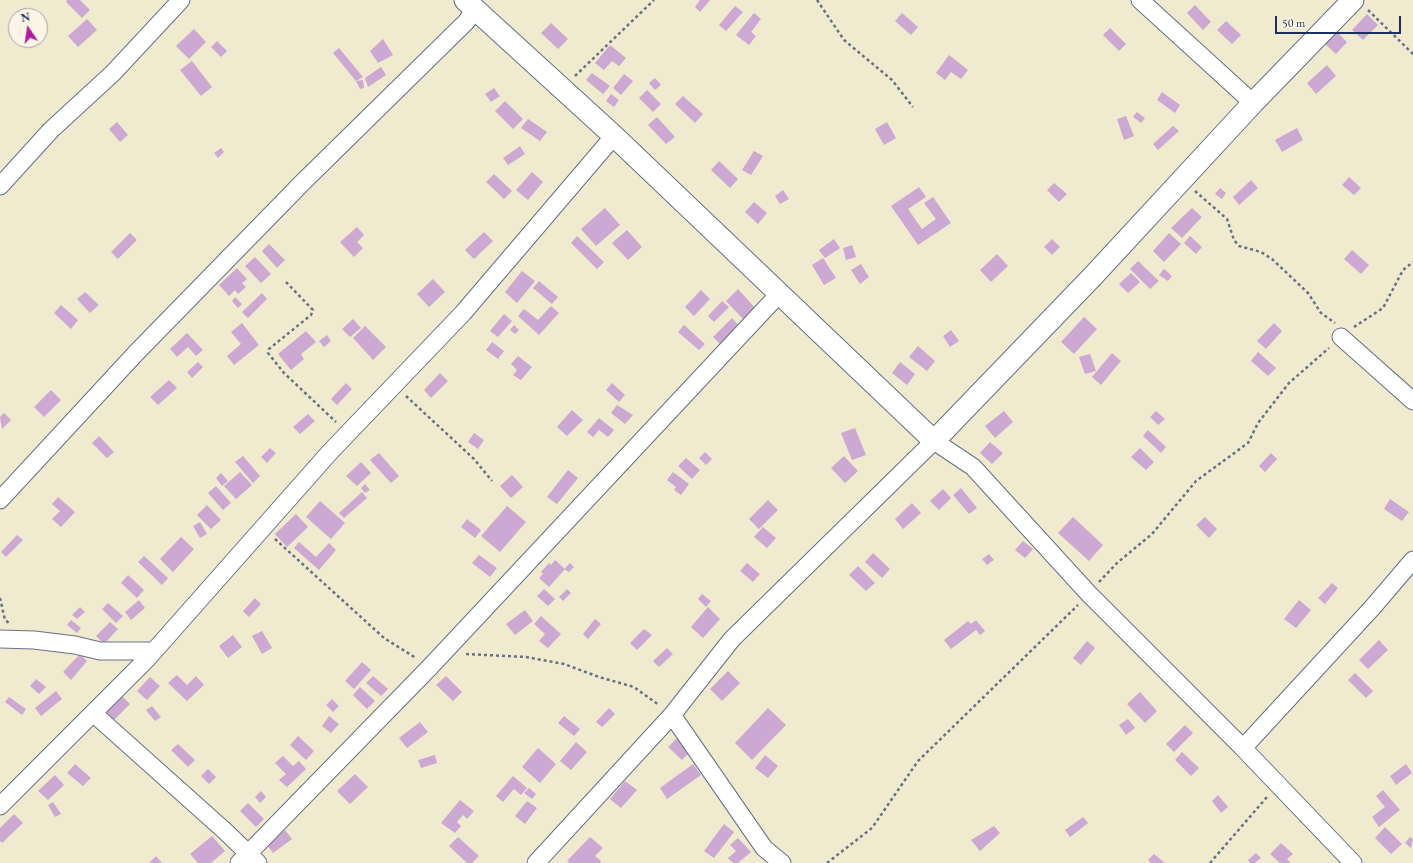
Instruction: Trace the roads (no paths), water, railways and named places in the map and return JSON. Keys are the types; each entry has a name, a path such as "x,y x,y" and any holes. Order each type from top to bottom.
{"street":[{"path":"0,186 51,130 113,72 181,0"},
{"path":"1140,0 1253,103"},
{"path":"536,863 672,715 732,639 934,442 1093,276 1253,103 1358,3"},
{"path":"0,500 141,347 303,182 466,22 470,5 614,136 780,293 934,442 973,468 1089,594 1243,748 1353,863"},
{"path":"0,806 154,651 348,433 463,313 614,136"},
{"path":"93,712 249,860 780,293"},
{"path":"1344,334 1413,401"},
{"path":"1243,748 1372,608 1413,560"},
{"path":"0,639 34,640 75,645 100,651 154,651"},
{"path":"672,715 764,848 782,863"}]}
